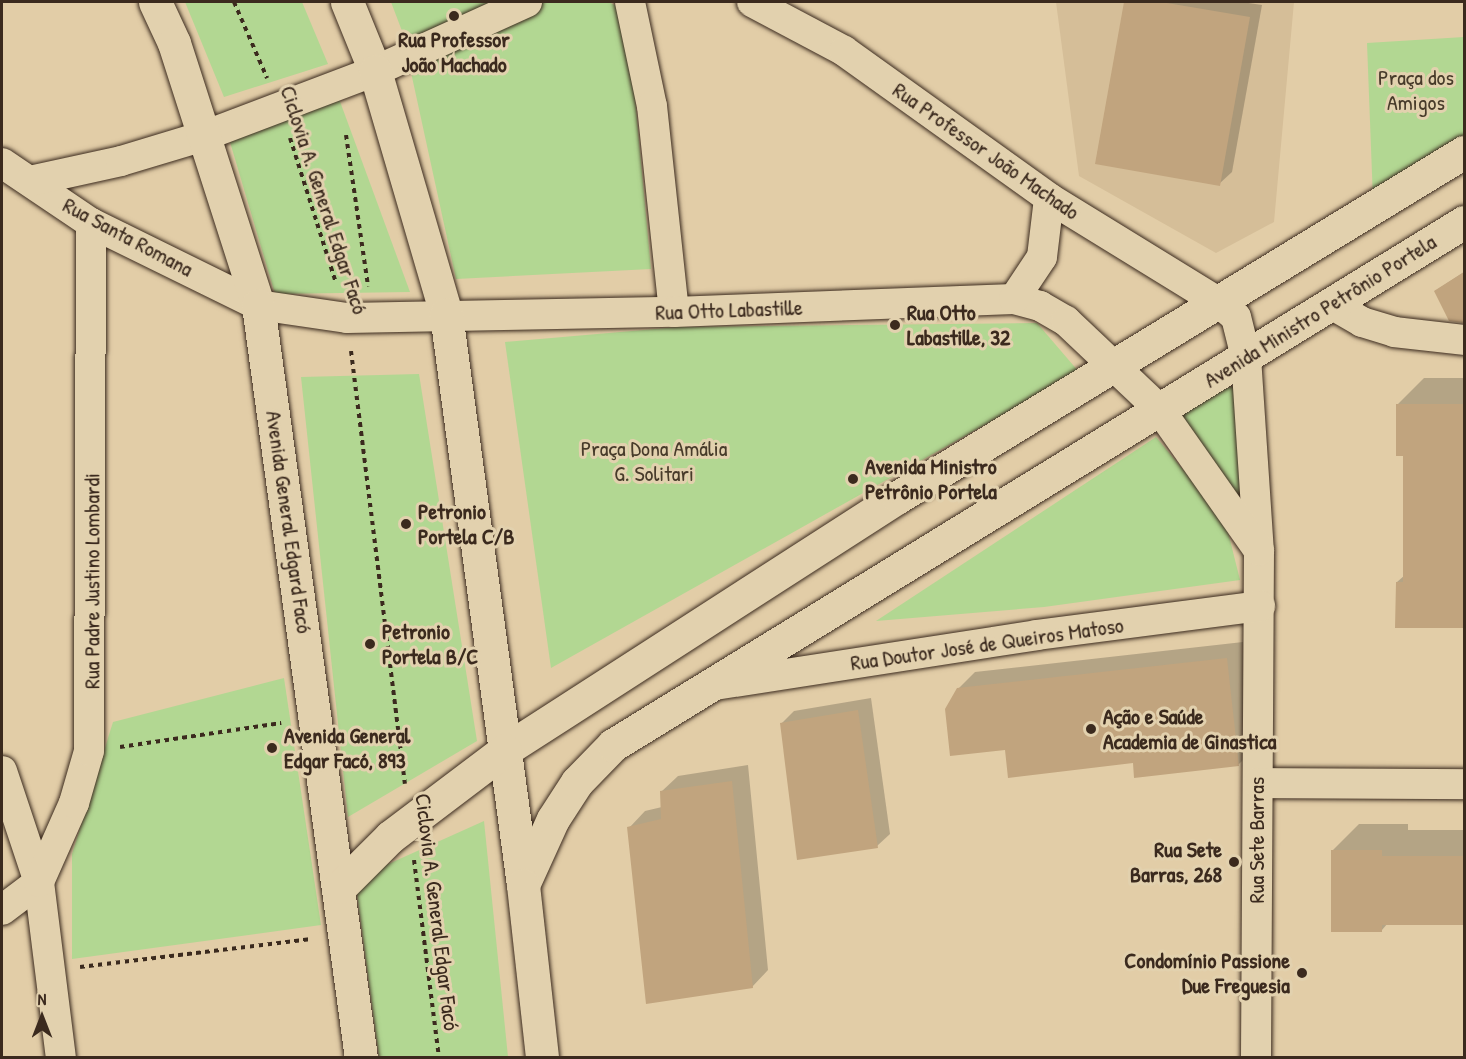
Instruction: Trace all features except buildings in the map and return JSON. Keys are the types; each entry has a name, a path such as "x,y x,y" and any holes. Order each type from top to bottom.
{"main road":[{"name":"Avenida General Edgard Facó","path":"155,2 174,43 258,305 317,718 361,1058"},
{"path":"347,2 375,71 446,314 523,885 542,1058"},
{"path":"340,887 410,822 505,750 898,497 1115,368 1218,302 1464,152"},
{"name":"Avenida Ministro Petrônio Portela","path":"523,885 553,819 577,782 613,746 1464,222"}],"street":[{"path":"30,181 121,161 204,136 279,105 375,71 527,2"},
{"path":"630,2 652,106 674,312"},
{"name":"Rua Professor João Machado","path":"752,2 844,51 1049,198 1218,302"},
{"name":"Rua Santa Romana","path":"2,163 91,223 258,305"},
{"path":"1014,299 1042,257 1049,198"},
{"name":"Rua Padre Justino Lombardi","path":"2,910 39,882 74,803 89,751 91,223"},
{"name":"Rua Otto Labastille","path":"258,305 359,317 674,312 1014,299 1040,306 1066,321 1160,410"},
{"name":"Rua Sete Barras","path":"1218,302 1236,317 1246,357 1259,550 1256,1058"},
{"path":"1331,304 1362,322 1394,332 1464,340"},
{"path":"1160,410 1259,550"},
{"name":"Rua Doutor José de Queiros Matoso","path":"715,684 1037,635 1260,606"},
{"path":"2,771 39,882 61,1058"},
{"path":"1257,783 1464,784"}],"path":[{"name":"Ciclovia A. General Edgar Facó","path":"234,2 279,105 359,317 410,822 439,1058"},
{"path":"346,135 359,317"},
{"path":"89,751 317,718"},
{"path":"50,970 346,935"}],"shaded area":[{"path":"1056,2 1294,2 1274,222 1216,253 1079,176"}],"green space":[{"path":"185,2 302,2 328,64 224,97"},
{"path":"391,2 609,2 627,12 651,269 456,279 402,31"},
{"name":"Praça dos Amigos","path":"1464,37 1464,143 1373,200 1367,43"},
{"path":"338,96 410,292 275,294 227,132"},
{"name":"Praça Dona Amália G. Solitari","path":"1037,323 1079,372 551,668 505,342 678,327"},
{"path":"419,374 477,741 348,817 301,377"},
{"path":"1239,383 1245,510 1176,411"},
{"path":"1156,437 1225,520 1240,580 1044,607 876,621"},
{"path":"284,678 321,925 72,959 72,854 113,722"},
{"path":"484,821 508,1057 379,1057 355,879"}],"place":[{"name":"Rua Professor João Machado","path":"454,16"},
{"name":"Rua Otto Labastille, 32","path":"895,325"},
{"name":"Avenida Ministro Petrônio Portela","path":"853,479"},
{"name":"Petronio Portela C/B","path":"406,524"},
{"name":"Petronio Portela B/C","path":"370,644"},
{"name":"Ação e Saúde Academia de Ginastica","path":"1091,729"},
{"name":"Avenida General Edgar Facó, 893","path":"272,748"},
{"name":"Rua Sete Barras, 268","path":"1234,862"},
{"name":"Condomínio Passione Due Freguesia","path":"1302,973"}]}
